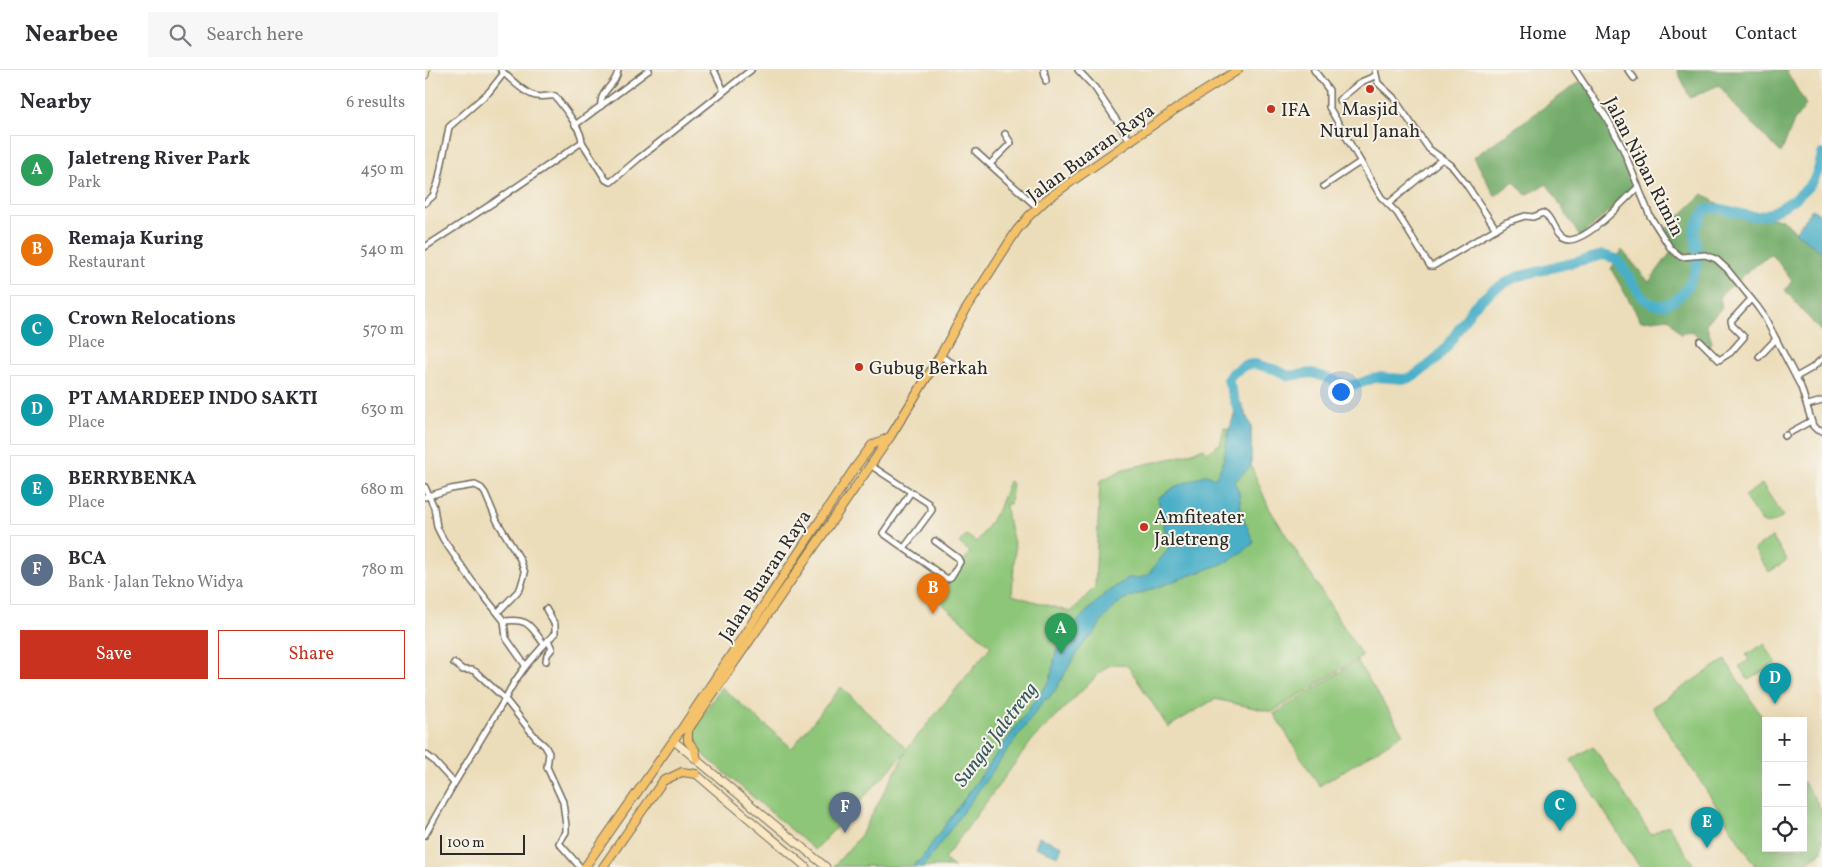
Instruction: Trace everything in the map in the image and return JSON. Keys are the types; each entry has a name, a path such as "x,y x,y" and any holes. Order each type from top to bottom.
{"main road":[{"path":"425,75 426,70"},
{"name":"Jalan Buaran Raya","path":"585,867 890,437 1017,230 1038,208 1068,184 1176,109 1238,70"},
{"name":"Jalan Buaran Raya","path":"697,759 695,750 687,741 688,730 706,698 854,469 872,445 890,437"},
{"path":"674,741 826,867"},
{"path":"603,867 663,781 682,772 696,774 806,867"}],"street":[{"path":"601,106 602,96 615,81 618,70"},
{"path":"575,125 583,117 649,70"},
{"path":"714,70 724,91"},
{"path":"425,203 433,196 438,183 449,127 489,92 503,71 531,95 537,97 555,96 575,125 581,135 582,142 606,180 611,182 638,158 751,70"},
{"path":"1044,70 1046,81"},
{"path":"1078,70 1095,88 1131,142"},
{"path":"1314,70 1329,90 1329,107 1381,198 1397,213 1430,266 1507,222 1525,216 1533,218 1543,213 1548,216 1562,239 1569,241 1580,237 1592,230 1638,188"},
{"name":"Jalan Niban Rimin","path":"1575,70 1608,120 1623,149 1650,216 1671,249 1681,258 1705,255 1714,258 1727,269 1763,313 1796,376 1808,405 1811,421"},
{"path":"1628,70 1634,78"},
{"path":"1339,100 1375,73 1378,82 1393,97 1429,149 1451,165 1496,229"},
{"path":"990,164 1011,142 1005,134"},
{"path":"425,247 582,142"},
{"path":"976,152 1038,208"},
{"path":"1388,204 1442,159"},
{"path":"1324,186 1360,162"},
{"path":"1700,341 1720,360 1727,356 1744,337 1732,325 1731,321 1751,299"},
{"path":"1759,357 1776,339"},
{"path":"940,356 963,369"},
{"path":"1796,376 1813,368 1822,359"},
{"path":"1808,405 1822,401"},
{"path":"1787,435 1811,421 1816,430 1822,431"},
{"path":"870,465 928,503 931,510 904,548"},
{"path":"427,496 475,485 485,493 497,521 520,558 525,572 521,589 498,612"},
{"path":"425,487 427,496 434,507 437,527 443,539 472,581 504,621 506,638 525,665"},
{"path":"911,492 883,532 947,579 951,577 960,562 958,558 935,541"},
{"path":"425,835 513,683 525,665 555,633 556,628 546,609"},
{"path":"504,621 524,621 529,624 552,649 547,654 546,661"},
{"path":"453,663 463,670 476,672 505,699 536,738 545,746 549,753 547,767 563,802 566,832 559,843 579,867"},
{"path":"425,754 455,783"}],"green space":[{"path":"1677,70 1786,70 1806,105 1794,121 1781,153 1739,110 1719,85 1690,98"},
{"path":"1584,79 1612,126 1637,187 1580,237 1547,184 1526,195 1514,181 1495,196 1474,157"},
{"path":"1703,194 1735,216 1782,219 1822,252 1822,333 1785,290 1792,281 1772,254 1753,267 1720,296 1722,308 1706,324 1712,342 1707,349 1693,331 1680,334 1669,318 1641,321 1611,269 1622,250 1649,282 1671,252 1662,233"},
{"path":"1251,426 1251,466 1269,508 1362,656 1272,712 1215,699 1168,727 1128,666 1112,665 1104,669 1033,739 944,859 954,867 834,866 861,835 906,752 815,850 692,745 691,734 721,687 792,748 841,687 907,749 991,646 925,589 930,584 942,594 970,552 959,543 966,535 977,542 998,510 1009,481 1013,484 1010,504 1006,504 1007,516 1015,547 1012,595 1071,612 1095,587 1100,481 1124,469 1178,457 1204,448 1207,453 1220,445 1224,428"},
{"path":"1762,484 1783,516 1770,523 1761,521 1744,496"},
{"path":"1772,537 1787,560 1769,572 1754,549"},
{"path":"1764,644 1776,663 1748,680 1739,666 1749,660 1746,655"},
{"path":"1725,660 1762,717 1762,852 1807,852 1807,787 1822,810 1822,852 1800,867 1756,867 1652,707"},
{"path":"1357,661 1403,734 1319,786 1274,714"},
{"path":"1593,746 1651,835 1668,825 1695,867 1640,867 1571,760"}],"water":[{"path":"1812,209 1822,216 1822,252 1795,232"},
{"path":"1230,395 1238,397 1251,426 1251,466 1234,482 1239,492 1242,515 1254,543 1230,561 1122,600 1104,618 1093,635 1085,642 1056,689 1048,699 1045,699 923,867 913,867 916,862 918,863 1050,680 1056,652 1065,636 1105,594 1128,578 1139,578 1148,575 1168,549 1158,498 1177,486 1207,474 1214,478 1219,472 1235,412"},
{"path":"1039,837 1062,846 1058,856 1035,847"}],"waterway":[{"name":"Sungai Jaletreng","path":"1237,407 1228,380 1233,373 1245,365 1255,364 1277,370 1288,376 1312,373 1348,385 1358,384 1377,377 1411,378 1434,361 1446,348 1474,306 1493,290 1516,277 1603,255 1617,259 1646,300 1664,305 1680,296 1692,279 1697,261 1694,230 1705,210 1719,209 1759,216 1778,209 1799,195 1814,180 1822,154"}],"place":[{"name":"Masjid Nurul Janah","path":"1370,89"},
{"name":"IFA","path":"1271,109"},
{"name":"Gubug Berkah","path":"859,367"},
{"name":"Amfiteater Jaletreng","path":"1144,527"},
{"name":"Remaja Kuring","path":"933,614"},
{"name":"Jaletreng River Park","path":"1061,654"},
{"name":"PT AMARDEEP INDO SAKTI","path":"1775,704"},
{"name":"Crown Relocations","path":"1560,831"},
{"name":"BCA","path":"845,833"},
{"name":"BERRYBENKA","path":"1707,848"}]}
